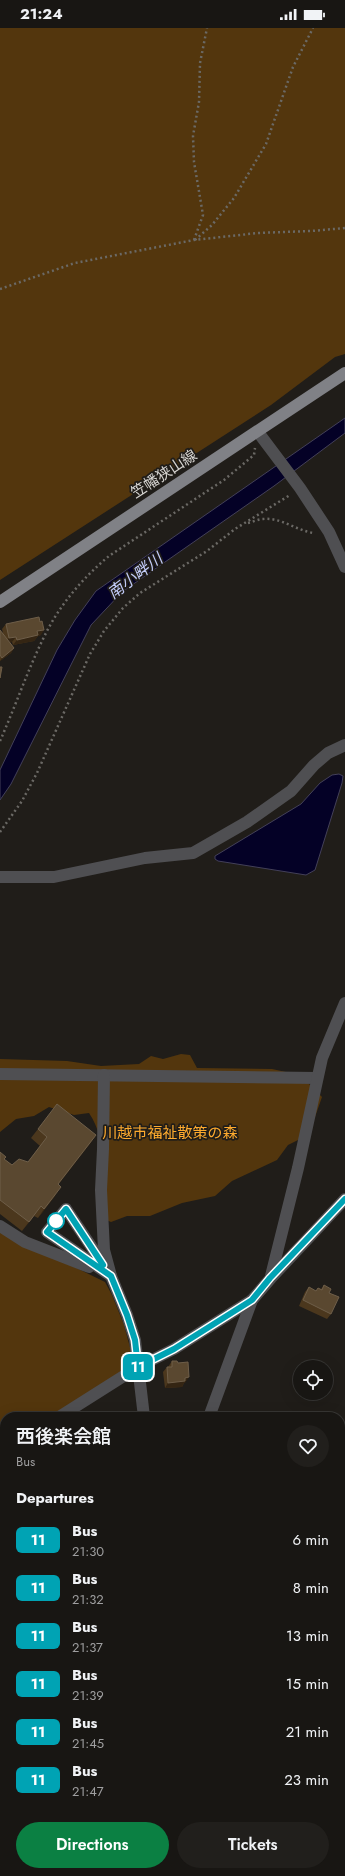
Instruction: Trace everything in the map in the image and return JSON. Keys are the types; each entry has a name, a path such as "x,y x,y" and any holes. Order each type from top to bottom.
{"main road":[{"name":"笠幡狭山線","path":"0,602 345,373"}],"street":[{"path":"258,432 299,486 329,532 345,567"},
{"path":"0,877 54,876 145,858 193,853 247,822 291,791 314,765 328,753 345,745"},
{"path":"270,1278 298,1168 322,1058 345,1004"},
{"path":"0,1074 317,1078"},
{"path":"104,1075 101,1190 104,1250 111,1276 127,1315 135,1340 143,1412"},
{"path":"67,1412 138,1367 174,1349 252,1300 270,1278 345,1199"},
{"path":"66,1209 107,1270 111,1276 47,1232 66,1209"},
{"path":"0,1226 25,1242 111,1276"},
{"path":"211,1412 252,1300"}],"path":[{"path":"194,240 203,215 194,162 194,136 199,102 200,63 207,28"},
{"path":"194,240 212,225 234,198 266,144 293,67 313,28"},
{"path":"0,288 75,263 194,240 258,233 345,228"},
{"path":"0,741 47,631 74,590 109,556 224,480 254,455 258,432"},
{"path":"0,832 18,806 37,773 90,654 104,631 123,608 140,593 207,551 299,486"},
{"path":"245,524 264,519 285,523 308,532 329,532"}],"green space":[{"path":"0,28 345,28 345,354 335,357 271,405 0,580"},
{"name":"川越市福祉散策の森","path":"181,1054 190,1055 197,1068 272,1069 300,1075 322,1097 315,1117 300,1139 288,1145 277,1160 232,1181 215,1196 182,1203 150,1216 127,1216 111,1222 97,1216 102,1176 102,1150 96,1125 89,1113 74,1115 49,1107 34,1116 16,1119 0,1132 0,1059 67,1061 101,1066 139,1064 151,1056 163,1059"},
{"path":"0,1232 24,1247 58,1259 105,1282 124,1325 132,1355 127,1372 59,1412 0,1412"}],"water":[{"name":"南小畔川","path":"345,418 345,433 274,486 122,592 91,625 11,784 0,800 0,770 57,650 75,620 96,591"},
{"path":"339,774 343,776 342,783 315,870 306,875 218,861 215,859 215,856 301,804 320,783 332,775"}],"building":[{"path":"39,617 40,622 42,621 44,630 37,631 38,635 17,640 16,637 9,638 6,624"},
{"path":"0,630 14,648 2,658 0,655"},
{"path":"0,667 2,667 0,678"},
{"path":"57,1104 96,1135 58,1184 61,1187 44,1209 41,1206 29,1222 0,1200 0,1152 6,1157 4,1159 12,1165 19,1159 28,1162 47,1137 38,1129"},
{"path":"324,1285 331,1289 329,1293 339,1297 331,1314 303,1300 309,1287 316,1291 318,1288 322,1290"},
{"path":"172,1361 177,1361 178,1363 188,1362 189,1377 185,1378 185,1381 168,1383 167,1367 172,1367"}],"bus line":[{"name":"11","path":"103,1265 66,1209 47,1232 111,1276 127,1315 135,1340 138,1367 174,1349 252,1300 270,1278 345,1199"}]}
